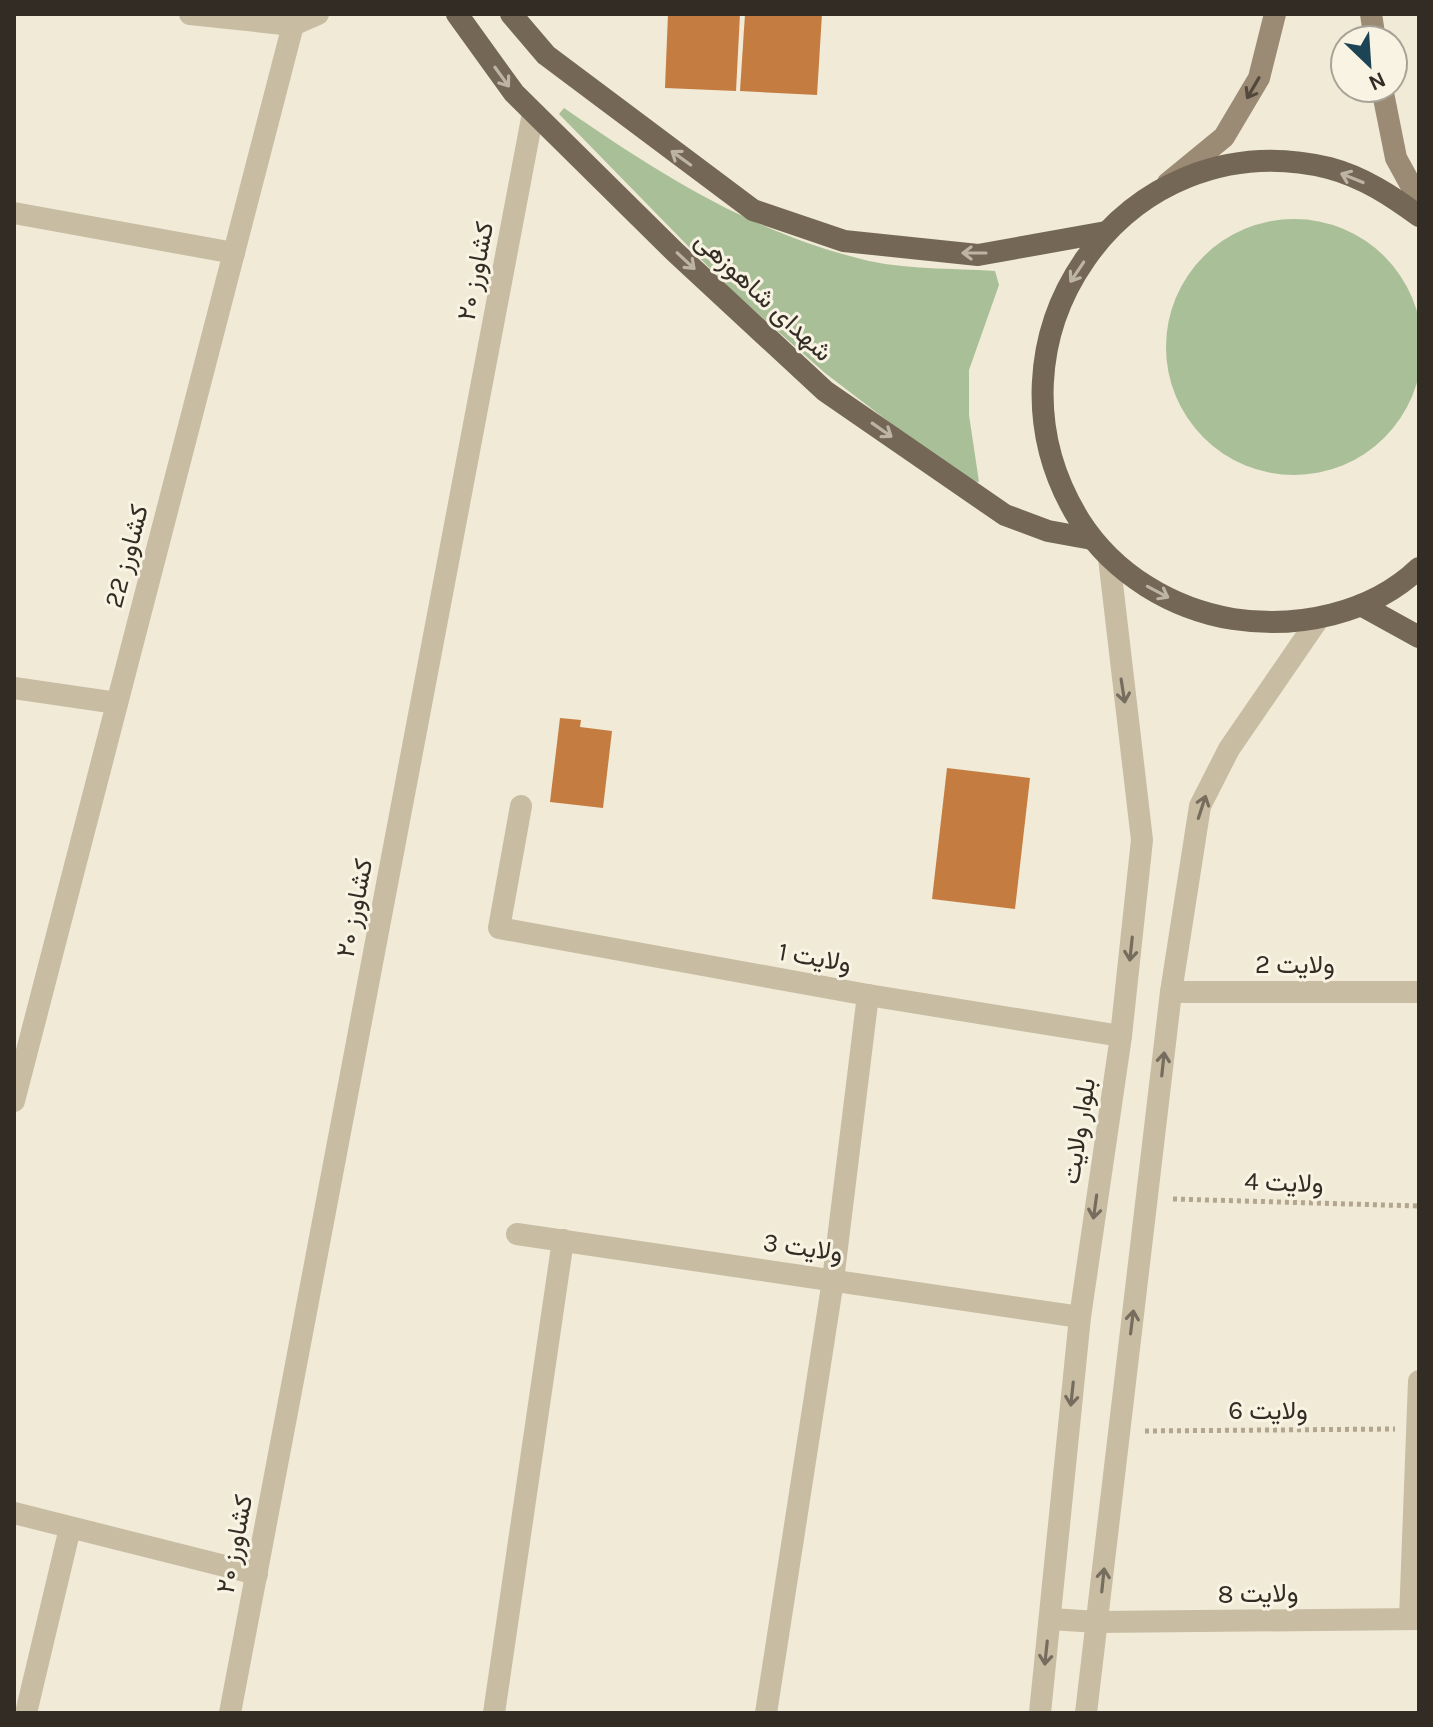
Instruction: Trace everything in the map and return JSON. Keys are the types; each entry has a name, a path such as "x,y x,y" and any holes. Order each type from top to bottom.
{"main road":[{"name":"شهدای شاهوزهی","path":"457,14 514,93 533,113 825,391 1005,515 1048,531 1092,539"},
{"name":"شهدای شاهوزهی","path":"511,14 546,55 753,210 844,241 978,255 1106,232"},
{"path":"1275,14 1259,78 1224,137 1106,232 1072,276 1050,328 1040,383 1045,439 1062,492 1092,539 1109,558 1154,592 1206,614 1263,624 1319,618 1361,605 1419,568"},
{"path":"1385,104 1396,158 1419,200"},
{"path":"1154,194 1209,171 1269,162 1329,168 1385,191 1419,216"},
{"path":"1361,605 1419,637"}],"street":[{"path":"190,14 293,25 318,14"},
{"name":"کشاورز 22","path":"14,1101 293,25"},
{"name":"کشاورز ۲۰","path":"230,1713 533,113"},
{"path":"14,213 234,253"},
{"name":"بلوار ولایت","path":"1040,1713 1080,1317 1121,1036 1142,840 1109,558"},
{"path":"1086,1713 1171,992 1200,806 1229,749 1319,618"},
{"path":"14,688 117,703"},
{"name":"ولایت 1","path":"521,806 499,928 868,995 1121,1036"},
{"name":"ولایت 2","path":"1171,992 1419,992"},
{"path":"766,1713 833,1280 868,995"},
{"name":"ولایت 3","path":"517,1234 1080,1317"},
{"path":"494,1713 563,1240"},
{"path":"1415,1619 1419,1381"},
{"path":"14,1513 257,1574"},
{"path":"26,1713 70,1528"},
{"name":"ولایت 8","path":"1050,1619 1098,1622 1415,1619"}],"path":[{"name":"ولایت 4","path":"1148,1198 1419,1206"},
{"name":"ولایت 6","path":"1120,1431 1417,1429"}],"green space":[{"path":"564,108 670,177 781,233 877,263 995,271 999,285 969,370 969,415 979,482 966,481 825,373 730,289 559,114"},
{"path":"1294,219 1331,225 1354,234 1375,248 1393,266 1412,298 1422,347 1416,384 1407,407 1393,428 1375,446 1343,465 1294,475 1257,469 1234,460 1213,446 1195,428 1176,396 1166,347 1172,310 1181,287 1195,266 1213,248 1245,229"}],"building":[{"path":"668,14 740,14 736,91 665,88"},
{"path":"745,14 822,14 817,95 740,91"},
{"path":"560,718 581,720 580,727 612,731 603,808 550,802"},
{"path":"947,768 1030,778 1015,909 932,899"}]}
